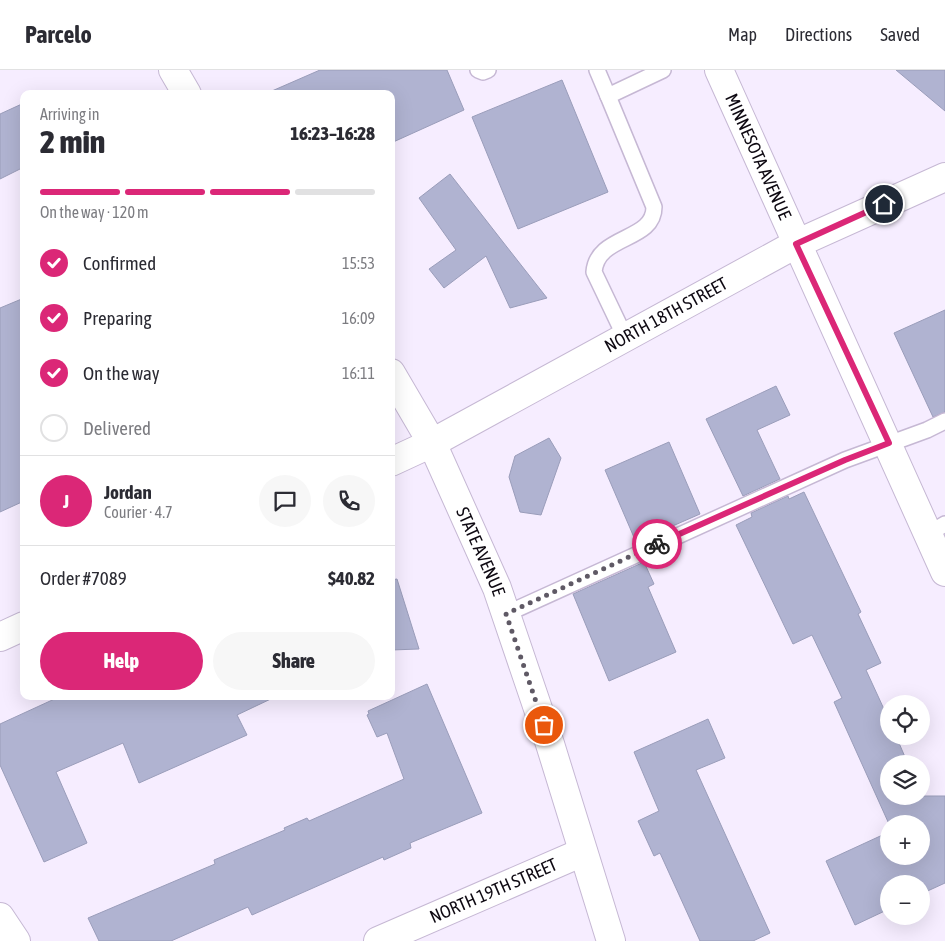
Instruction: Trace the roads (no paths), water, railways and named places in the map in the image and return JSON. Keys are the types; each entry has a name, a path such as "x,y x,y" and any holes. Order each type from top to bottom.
{"main road":[{"path":"172,70 184,90"},
{"name":"MINNESOTA AVENUE","path":"719,70 796,244 889,443 937,529 945,572"},
{"name":"NORTH 18TH STREET","path":"395,460 432,443 796,244 945,176"},
{"name":"STATE AVENUE","path":"395,380 432,443 497,588 550,744 611,941"},
{"path":"0,637 20,628"},
{"name":"NORTH 19TH STREET","path":"378,941 583,852"},
{"path":"0,917 16,941"}],"lane":[{"path":"478,70 483,72 488,70"},
{"path":"597,70 654,207 654,216 650,224 603,251 595,261 594,272 625,337"},
{"path":"608,96 663,70"},
{"path":"506,614 845,460 928,430 945,421"}]}
